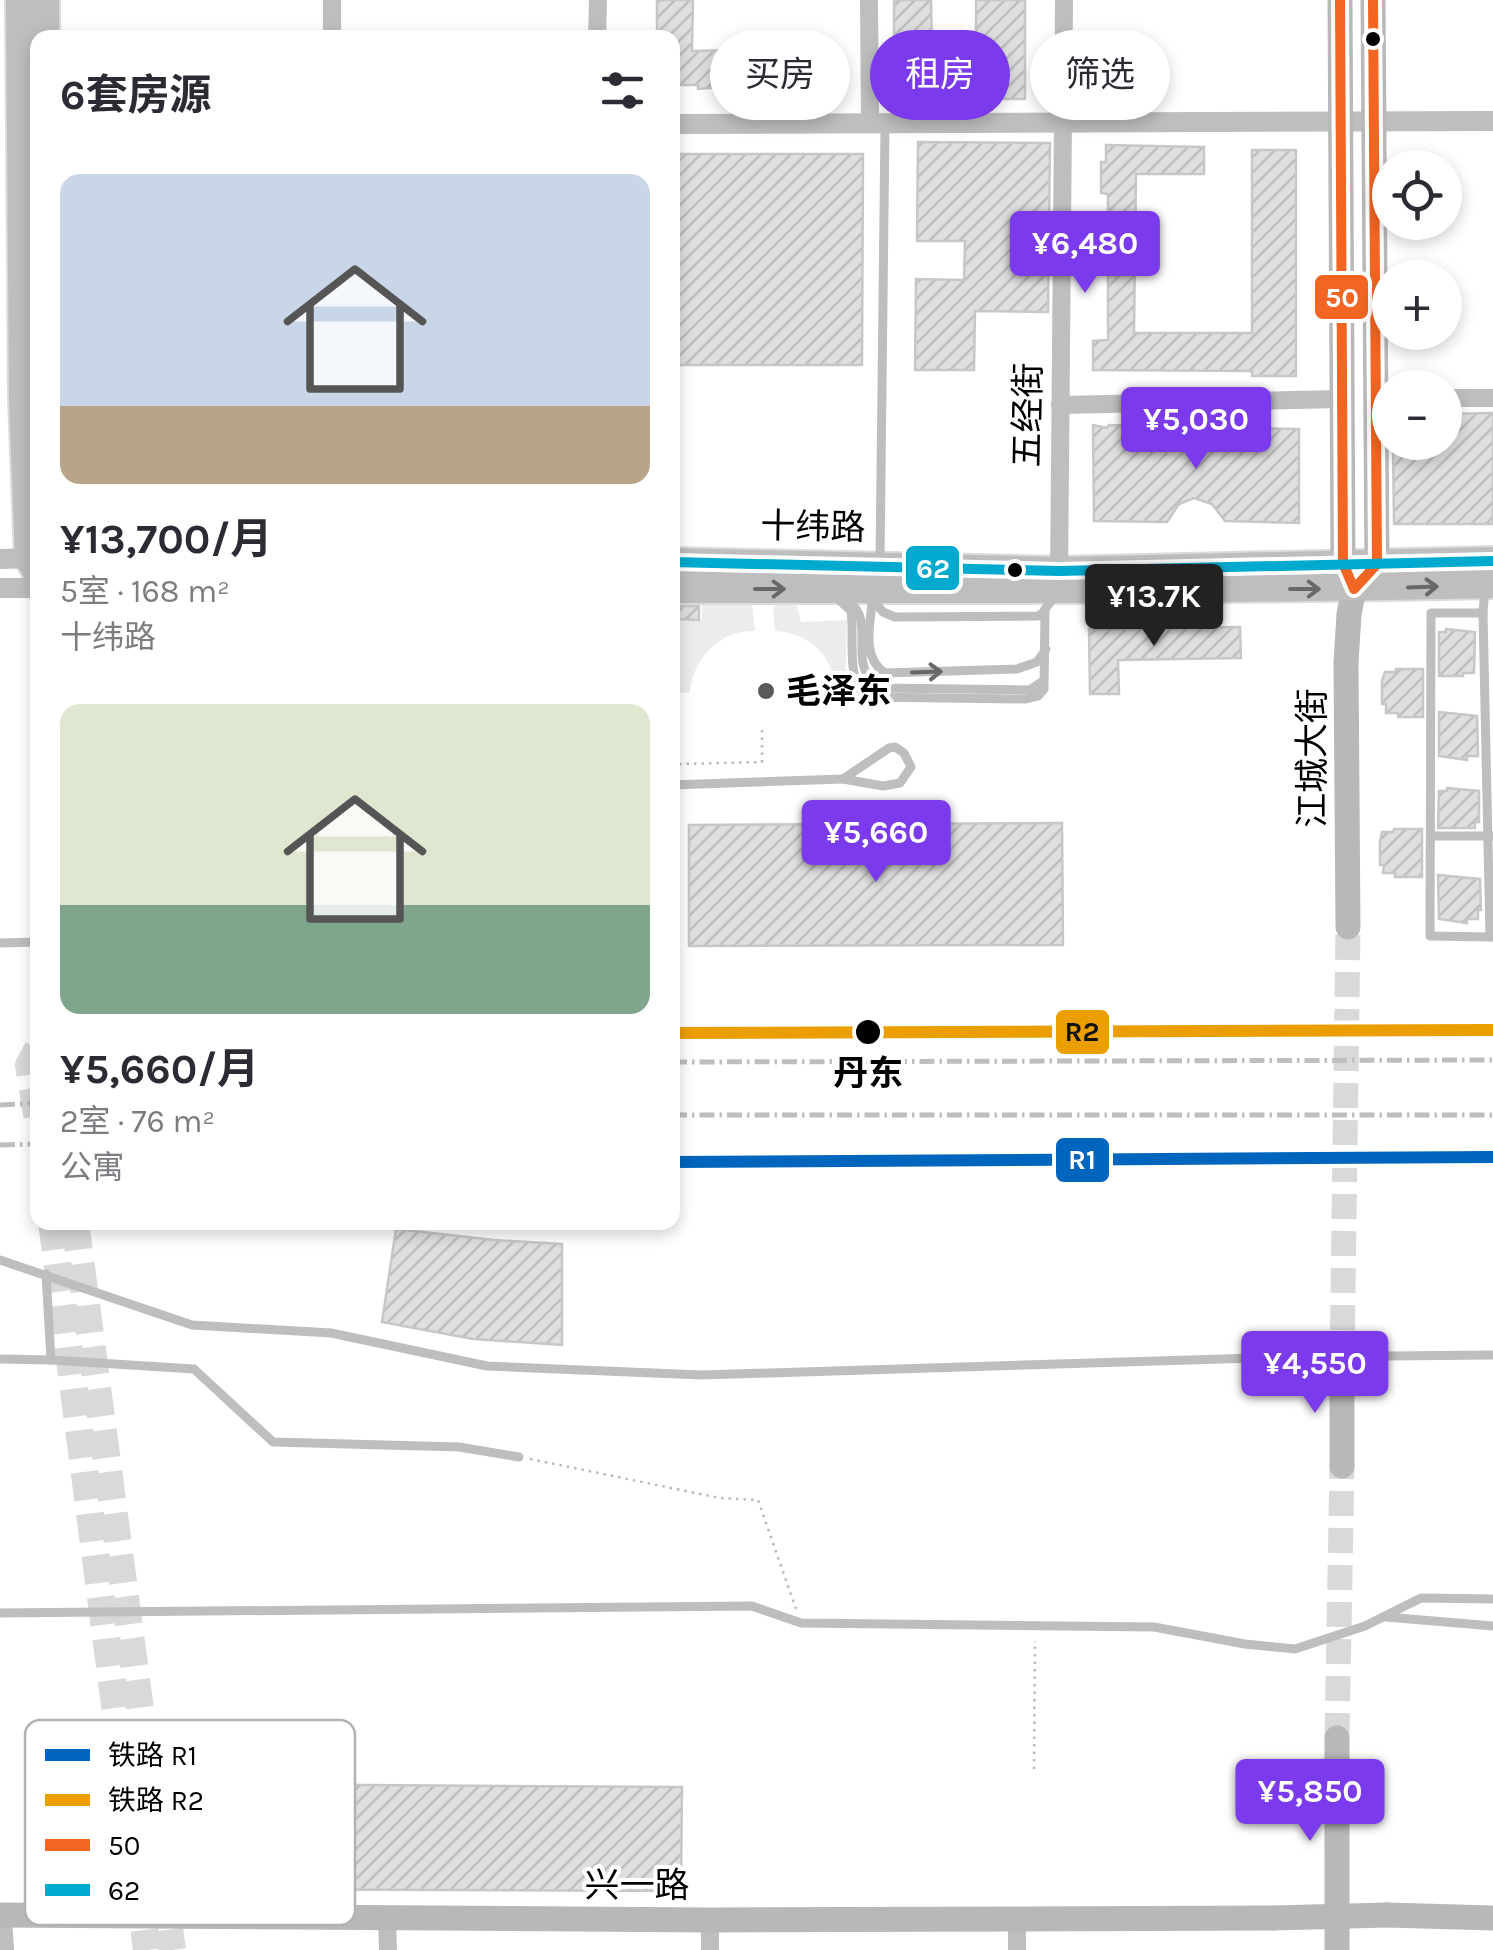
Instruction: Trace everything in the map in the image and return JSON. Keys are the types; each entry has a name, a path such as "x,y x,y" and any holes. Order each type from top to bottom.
{"main road":[{"path":"20,0 10,120 12,398 30,534"},
{"path":"45,0 45,30"},
{"name":"江城大街","path":"1340,0 1342,400 1349,576 1348,927"},
{"path":"1374,0 1382,370"},
{"path":"1377,564 1381,460"},
{"name":"十纬路","path":"680,563 875,585 1054,591 1349,576 1490,576"},
{"name":"十纬路","path":"1349,576 1377,564 1490,576"},
{"name":"十纬路","path":"680,589 875,585"},
{"path":"1342,1367 1342,1466"},
{"path":"1337,1738 1337,1950"},
{"name":"兴一路","path":"355,1918 1493,1918"}],"street":[{"path":"332,0 332,30"},
{"path":"597,30 598,0"},
{"path":"869,0 878,123"},
{"name":"五经街","path":"1054,591 1064,0"},
{"path":"680,124 1493,122"},
{"path":"1462,398 1493,398"},
{"path":"1060,405 1342,400"},
{"path":"0,559 30,563"},
{"path":"0,588 30,588"},
{"path":"2,1916 5,1950"},
{"path":"388,1918 388,1950"},
{"path":"1017,1919 1017,1950"},
{"path":"710,1920 710,1950"}],"lane":[{"path":"878,123 875,585 868,650 876,667 885,673 1016,669 1037,662 1046,650"},
{"path":"1483,613 1431,613 1430,936 1491,937 1483,613 1490,576"},
{"path":"875,585 884,612 896,617 1038,616 1054,591"},
{"path":"812,589 842,600 852,615 855,678 861,692 871,698 1026,700 1042,692 1054,591"},
{"path":"680,785 843,778 889,787 905,778 911,767 901,750 888,748 843,778"},
{"path":"1431,836 1490,836"},
{"path":"0,942 30,942"},
{"path":"0,1260 192,1325 331,1333 487,1366 702,1375 1288,1357 1493,1355"},
{"path":"46,1274 50,1360"},
{"path":"0,1359 194,1369 272,1442 459,1447 519,1457"},
{"path":"0,1614 752,1606 801,1623 1154,1626 1245,1644 1294,1648 1365,1626 1420,1598 1493,1598"},
{"path":"1383,1617 1493,1626"}],"path":[{"path":"680,764 762,762 762,728"},
{"path":"519,1457 720,1498 758,1500 801,1623"},
{"path":"1034,1770 1036,1624"}],"shaded area":[{"path":"702,605 752,605 755,631 719,641 696,668 690,692 680,693 680,621 702,620"},
{"path":"776,605 797,605 801,622 847,620 845,692 835,694 826,658 810,642 775,631"}],"building":[{"path":"657,0 693,0 692,51 710,51 710,88 680,85 680,30 657,30"},
{"path":"894,0 931,0 932,30 894,30"},
{"path":"976,0 1025,0 1025,99 1010,99 1010,30 976,30"},
{"path":"918,142 1050,143 1048,312 975,311 974,370 915,370 916,279 964,280 965,241 917,241"},
{"path":"1106,145 1204,147 1204,174 1136,174 1134,333 1252,333 1252,150 1296,150 1296,376 1252,376 1252,371 1093,370 1093,341 1108,340 1108,194 1101,193 1101,162 1106,162"},
{"path":"680,154 863,154 862,365 680,365"},
{"path":"1493,413 1493,524 1394,524 1393,460 1462,460 1462,414"},
{"path":"1093,425 1299,429 1299,523 1225,521 1212,504 1194,498 1179,504 1167,522 1094,521"},
{"path":"680,606 699,606 699,620 680,619"},
{"path":"1240,627 1241,658 1118,660 1119,694 1090,694 1089,629"},
{"path":"1439,632 1475,632 1474,673 1439,676"},
{"path":"1423,669 1423,717 1386,713 1382,681 1385,672"},
{"path":"1439,712 1477,716 1478,756 1467,756 1467,760 1439,756"},
{"path":"1439,791 1479,791 1479,822 1475,822 1475,828 1438,828"},
{"path":"1062,823 1063,945 689,946 689,825"},
{"path":"1422,829 1422,877 1383,873 1382,832"},
{"path":"1438,875 1480,879 1478,919 1467,919 1467,923 1439,919"},
{"path":"396,1230 562,1244 562,1345 473,1339 382,1322"},
{"path":"355,1785 682,1787 681,1891 355,1890"}],"tunnel":[{"path":"1342,1367 1348,927"},
{"path":"30,1063 30,1071"},
{"path":"53,1230 117,1720"},
{"path":"76,1230 141,1720"},
{"path":"1337,1738 1342,1466"},
{"path":"144,1925 147,1950"},
{"path":"169,1925 172,1950"}],"railway":[{"path":"680,1033 1493,1030"},
{"path":"680,1062 1493,1060"},
{"path":"0,1105 30,1103"},
{"path":"680,1115 1493,1115"},
{"path":"0,1145 30,1144"}],"rail line":[{"name":"R2","path":"680,1033 1493,1030"},
{"name":"R1","path":"680,1162 1493,1157"}],"transit line":[{"name":"50","path":"1340,0 1343,563 1354,589 1377,564 1373,0"},
{"name":"62","path":"680,562 1059,571 1493,561"}],"place":[{"name":"毛泽东","path":"766,691"},
{"name":"丹东","path":"868,1032"}]}
